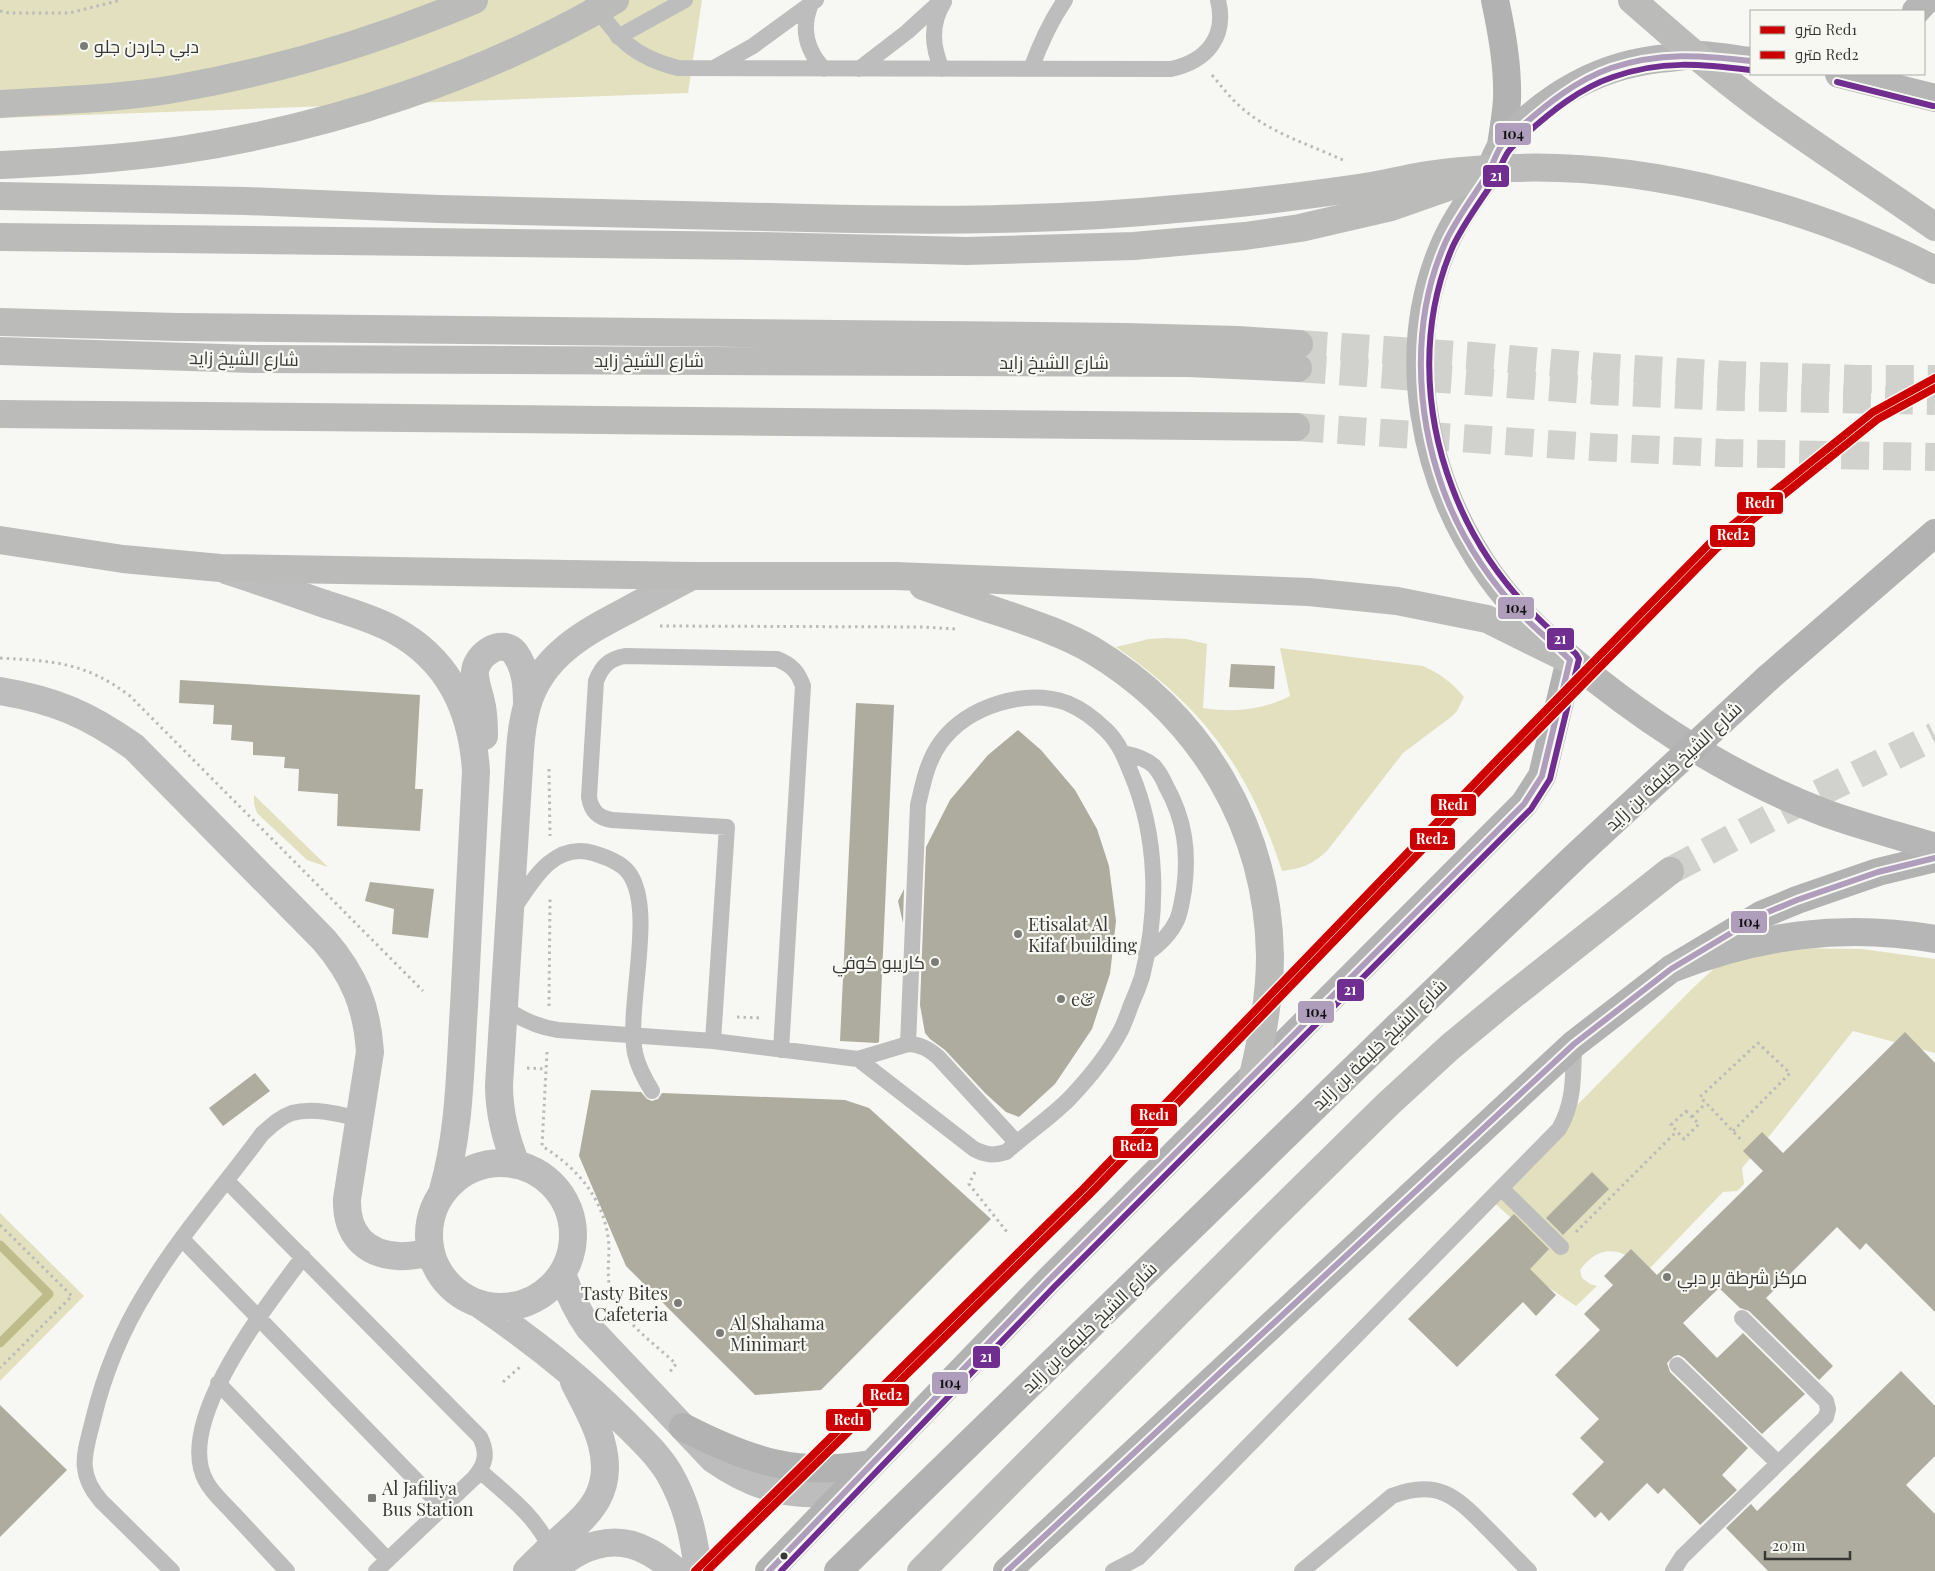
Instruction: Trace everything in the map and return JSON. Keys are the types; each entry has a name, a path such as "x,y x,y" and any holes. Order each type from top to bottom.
{"highway":[{"path":"0,104 103,97 172,89 236,77 301,61 365,42 429,19 474,0"},
{"path":"0,166 106,159 180,150 254,137 327,119 399,97 469,71 538,40 615,0"},
{"path":"1632,0 1692,52 1756,103 1819,149 1935,227"},
{"path":"0,196 246,201 439,209 808,218 991,220 1174,210 1272,200 1369,187 1417,177 1466,170 1515,167 1564,168 1613,172 1668,181 1722,192 1767,204 1837,227 1880,244 1935,270"},
{"path":"0,237 757,246 948,251 1134,246 1236,237 1300,228 1390,207 1488,173"},
{"name":"شارع الشيخ زايد","path":"0,322 177,327 1125,337 1238,340 1299,356 1188,363 252,359 0,352"},
{"path":"0,414 1296,427"},
{"path":"0,540 114,558 220,568 692,576 895,576 1309,592 1369,597 1487,619 1570,660"},
{"path":"895,576 1034,624 1090,650 1141,684 1168,709 1213,764 1231,796 1247,835 1263,891 1268,924 1269,984 1262,1037 1253,1076"},
{"path":"921,1571 1388,1104 1450,1047 1508,999 1670,872"}],"main road":[{"path":"1495,0 1506,63 1507,100 1501,146 1488,173 1465,207 1445,243 1429,290 1421,340 1422,391 1428,441 1443,490 1464,536 1518,610 1570,660 1659,726 1752,780 1827,813 1935,847"},
{"path":"1917,10 1926,0"},
{"path":"1501,146 1542,107 1572,86 1600,72 1642,60 1699,55 1750,61"},
{"path":"1848,75 1935,98"},
{"name":"شارع الشيخ خليفة بن زايد","path":"838,1571 1399,1025 1578,854 1768,678 1935,533"},
{"path":"769,1571 1048,1281 1524,804 1542,776 1570,660"},
{"path":"1007,1571 1574,1044 1671,969 1761,916 1797,900 1878,872 1935,858"},
{"path":"1671,969 1704,956 1738,946 1808,934 1879,932 1935,940"},
{"path":"684,1427 731,1450 762,1461 791,1467 820,1470 871,1464"}],"street":[{"path":"220,568 354,613 393,629 413,642 431,658 446,676 458,696 468,720 474,745 476,771 458,1102 450,1166 443,1190 432,1210 428,1231 430,1253 441,1276 459,1294 482,1306 525,1335 566,1367 645,1442 669,1473 682,1500 691,1525 698,1571"},
{"path":"527,705 537,683 566,646 585,632 692,576"},
{"path":"476,771 483,744 484,728 483,712 475,671 480,659 489,650 501,647 513,651 520,662 525,676 527,705 520,751 499,1103 501,1121 507,1143 516,1164"},
{"path":"0,691 49,701 79,712 108,728 134,747 338,956 350,974 359,994 369,1032 370,1052 347,1199 350,1225 356,1237 366,1246 378,1252 400,1256 430,1253"},
{"path":"443,1190 457,1176 475,1166 495,1162 516,1164 542,1175 563,1196 574,1224 572,1253 562,1274 559,1280 538,1299 511,1308 482,1306"},
{"path":"562,1274 578,1313 589,1328 713,1459 732,1472 752,1482 773,1489 796,1494 821,1494 844,1491"},
{"path":"551,1560 593,1507 604,1480 605,1462 602,1444 566,1367"},
{"path":"527,1571 551,1560 565,1559 592,1545 620,1543 648,1551 676,1571"}],"lane":[{"path":"591,0 618,37 646,57 661,64 678,68 712,69 1171,69 1185,66 1199,59 1209,49 1217,36 1220,23 1218,0"},
{"path":"618,37 685,0"},
{"path":"859,69 907,32 943,0"},
{"path":"942,69 934,45 934,32 943,0"},
{"path":"1031,69 1051,22 1065,0"},
{"path":"712,69 753,46 813,2"},
{"path":"813,2 806,21 806,39 816,60 824,69"},
{"path":"713,1042 726,828 612,820 599,816 590,804 596,681 606,663 620,657 778,659 794,668 800,677 803,686 782,1050"},
{"path":"858,1059 974,1149 984,1154 995,1156 1006,1152 1068,1100 1094,1071 1122,1029 1142,978 1151,923 1152,871 1148,828 1139,792 1123,753 1108,732 1089,715 1066,703 1039,698 1010,700 988,707 961,722 941,742 926,769 918,805 908,1044"},
{"path":"1123,753 1135,755 1155,767 1176,802 1182,822 1187,858 1182,904 1177,919 1169,933 1146,954"},
{"path":"510,914 542,868 564,853 587,852 610,859 628,873 639,894 641,918 633,1034 635,1053 641,1073 652,1091"},
{"path":"505,1008 520,1018 548,1028 713,1042 858,1059 908,1044 916,1044 932,1051 1017,1143"},
{"path":"1113,1571 1138,1558 1550,1140 1567,1116 1573,1088 1574,1044"},
{"path":"172,1571 92,1491 83,1465 96,1406 126,1327 147,1290 182,1240 262,1134 273,1124 292,1113 325,1112 360,1119"},
{"path":"218,1383 382,1565 480,1472 486,1456 480,1437 227,1181"},
{"path":"1502,1189 1561,1247"},
{"path":"182,1240 442,1507"},
{"path":"287,1571 211,1489 202,1472 199,1452 205,1414 218,1383 258,1319 303,1257"},
{"path":"1673,1571 1682,1557 1826,1417 1828,1409 1826,1401 1742,1318"},
{"path":"1677,1366 1778,1463"},
{"path":"480,1472 530,1518 545,1538 551,1560"},
{"path":"1302,1571 1392,1496 1406,1490 1422,1488 1437,1490 1452,1496 1464,1505 1529,1571"}],"path":[{"path":"0,11 9,13 69,12 121,0"},
{"path":"1199,59 1233,100 1256,119 1343,160"},
{"path":"659,626 913,627 962,630"},
{"path":"549,766 551,862 549,1014"},
{"path":"548,1043 542,1146 560,1157 576,1171 589,1188 598,1205 605,1224 608,1244 608,1278 611,1292 617,1305 624,1315 676,1364 651,1394"},
{"path":"1733,1131 1790,1073 1758,1043 1700,1097 1743,1142"},
{"path":"521,1068 546,1069"},
{"path":"1692,1117 1706,1104"},
{"path":"1686,1111 1699,1124 1684,1139 1677,1131 1671,1125 1686,1111"},
{"path":"1561,1247 1677,1131"},
{"path":"984,1154 968,1184 1007,1232"},
{"path":"0,1225 72,1296 0,1368"}],"shaded area":[{"path":"0,0 702,0 688,93 0,118"},
{"path":"1149,639 1186,639 1207,644 1203,708 1248,709 1280,701 1290,696 1280,648 1423,666 1445,679 1464,697 1457,711 1451,717 1403,753 1327,851 1306,865 1282,871 1255,802 1220,744 1174,693 1116,647"},
{"path":"254,795 328,867 307,860 257,813"},
{"path":"1775,948 1862,949 1935,959 1935,1053 1853,1031 1742,1168 1744,1184 1737,1191 1723,1192 1649,1269 1622,1253 1605,1252 1597,1255 1580,1270 1582,1278 1590,1284 1597,1286 1576,1306 1513,1263 1534,1239 1487,1196 1718,965"},
{"path":"0,1213 84,1296 0,1381"}],"building":[{"path":"1231,664 1275,666 1274,689 1229,687"},
{"path":"180,680 420,695 415,789 423,789 420,831 337,826 338,794 298,791 299,769 284,768 285,757 253,755 253,742 231,740 232,725 213,724 214,705 179,703"},
{"path":"856,703 894,705 879,1042 877,1043 840,1041"},
{"name":"Etisalat Al Kifaf building","path":"1018,730 1041,750 1075,790 1097,829 1109,866 1116,921 1110,974 1092,1029 1055,1084 1019,1117 1006,1112 985,1093 945,1050 930,1039 925,1033 920,1005 926,847 950,800 988,755"},
{"path":"370,882 434,889 428,938 392,934 394,909 365,901"},
{"path":"904,889 903,923 898,901"},
{"name":"مركز شرطة بر دبي","path":"1905,1032 1935,1063 1935,1312 1866,1243 1860,1250 1837,1227 1766,1298 1833,1366 1819,1380 1749,1311 1740,1308 1719,1288 1683,1323 1717,1358 1743,1333 1805,1394 1762,1434 1684,1358 1679,1355 1674,1356 1667,1363 1670,1372 1748,1448 1722,1475 1737,1490 1700,1525 1664,1488 1658,1494 1647,1483 1609,1521 1601,1512 1595,1518 1572,1494 1604,1462 1580,1438 1599,1419 1555,1375 1600,1330 1584,1314 1613,1285 1604,1276 1631,1249 1657,1275 1763,1171 1743,1151 1762,1132 1783,1153"},
{"path":"255,1073 270,1091 223,1126 209,1108"},
{"path":"591,1090 641,1092 647,1099 652,1101 658,1099 662,1093 845,1100 869,1108 991,1219 821,1390 755,1395 626,1266 579,1156"},
{"path":"1592,1172 1609,1189 1563,1235 1546,1218"},
{"path":"1514,1214 1549,1249 1530,1269 1556,1295 1536,1316 1523,1302 1457,1367 1408,1319"},
{"path":"1901,1371 1935,1406 1935,1456 1906,1485 1935,1514 1935,1571 1768,1571 1726,1528 1751,1504 1757,1511"},
{"path":"0,1405 67,1470 0,1537"}],"waterway":[{"path":"0,1245 49,1294 0,1343"}],"tunnel":[{"path":"1299,344 1730,375 1935,379"},
{"path":"1298,368 1600,391 1729,397 1935,401"},
{"path":"1296,427 1593,447 1724,453 1935,457"},
{"path":"1670,871 1787,809 1935,736"}],"metro line":[{"name":"Red1","path":"695,1571 1084,1188 1498,759 1710,543 1873,412 1935,378"},
{"name":"Red2","path":"707,1571 1090,1194 1504,765 1716,549 1878,419 1935,388"}],"transit line":[{"name":"104","path":"769,1571 1048,1281 1524,804 1542,776 1570,660 1523,616 1487,572 1458,524 1443,489 1434,459 1422,397 1422,333 1427,301 1435,271 1450,232 1489,171 1502,145 1531,118 1563,93 1598,73 1647,59 1698,56 1750,61"},
{"name":"21","path":"781,1571 1054,1287 1531,809 1550,779 1579,659 1541,622 1506,583 1475,537 1452,487 1442,458 1435,428 1429,366 1435,305 1442,275 1457,237 1493,182 1508,152 1536,125 1567,101 1589,87 1613,77 1648,68 1698,65 1750,70"},
{"name":"21","path":"1837,82 1933,106"},
{"name":"104","path":"1007,1571 1574,1044 1671,969 1761,915 1797,900 1878,872 1935,858"}],"place":[{"name":"دبي جاردن جلو","path":"84,46"},
{"name":"Etisalat Al Kifaf building","path":"1018,934"},
{"name":"كاريبو كوفي","path":"935,962"},
{"name":"e&","path":"1061,999"},
{"name":"مركز شرطة بر دبي","path":"1667,1277"},
{"name":"Tasty Bites Cafeteria","path":"678,1303"},
{"name":"Al Shahama Minimart","path":"720,1333"},
{"name":"Al Jafiliya Bus Station","path":"372,1498"}]}
